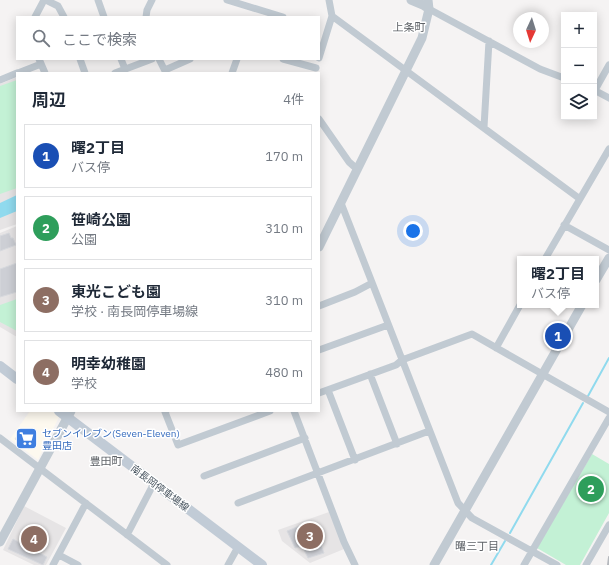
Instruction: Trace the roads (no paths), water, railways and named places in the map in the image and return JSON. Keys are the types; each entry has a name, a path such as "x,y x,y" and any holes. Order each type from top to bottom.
{"main road":[{"path":"0,366 16,378"},
{"name":"南長岡停車場線","path":"69,414 154,483 262,565"}],"street":[{"path":"36,16 45,0 58,6 63,16"},
{"path":"98,0 104,16"},
{"path":"146,16 147,10 152,0"},
{"path":"227,0 242,2 280,16"},
{"path":"320,56 332,16 329,0"},
{"path":"411,0 428,4 488,41 540,69 561,77"},
{"path":"320,245 422,38 428,4"},
{"path":"332,16 580,199"},
{"path":"484,127 488,41"},
{"path":"80,60 85,72"},
{"path":"121,60 125,69"},
{"path":"118,72 149,60"},
{"path":"160,60 165,71 188,60"},
{"path":"232,72 237,60"},
{"path":"293,60 315,70 319,60"},
{"path":"20,72 40,62 45,72"},
{"path":"597,86 609,65"},
{"path":"0,80 16,74"},
{"path":"597,91 609,98"},
{"path":"320,120 349,162 357,169"},
{"path":"547,256 609,149"},
{"path":"341,203 458,503 472,518 557,565"},
{"path":"564,225 609,250"},
{"path":"599,275 609,258"},
{"path":"320,306 355,292 372,283"},
{"path":"496,348 518,308"},
{"path":"434,565 580,308"},
{"path":"320,350 388,325"},
{"path":"320,393 396,365 402,360 472,334 609,412"},
{"path":"370,374 397,444"},
{"path":"328,390 355,460"},
{"path":"165,412 178,445 267,412"},
{"path":"294,412 344,542 355,565"},
{"path":"0,542 69,414"},
{"path":"524,565 609,418"},
{"path":"238,503 429,431"},
{"path":"0,438 167,565"},
{"path":"204,476 305,438"},
{"path":"127,535 154,483"},
{"path":"53,565 86,503"},
{"path":"586,565 609,524"},
{"path":"228,565 238,547"},
{"path":"58,555 78,565"}],"water":[{"path":"16,195 16,211 0,218 0,203"}],"waterway":[{"path":"588,396 609,358"},
{"path":"510,533 583,403"},
{"path":"491,565 505,541"}],"railway":[{"path":"608,565 609,557"}],"place":[{"name":"曙2丁目","path":"558,336"},
{"name":"セブンイレブン(Seven-Eleven) 豊田店","path":"26,439"},
{"name":"笹崎公園","path":"591,489"},
{"name":"東光こども園","path":"310,536"},
{"name":"明幸幼稚園","path":"34,539"}],"district":[{"name":"上条町","path":"409,27"},
{"name":"豊田町","path":"106,461"},
{"name":"曙三丁目","path":"477,546"}]}
